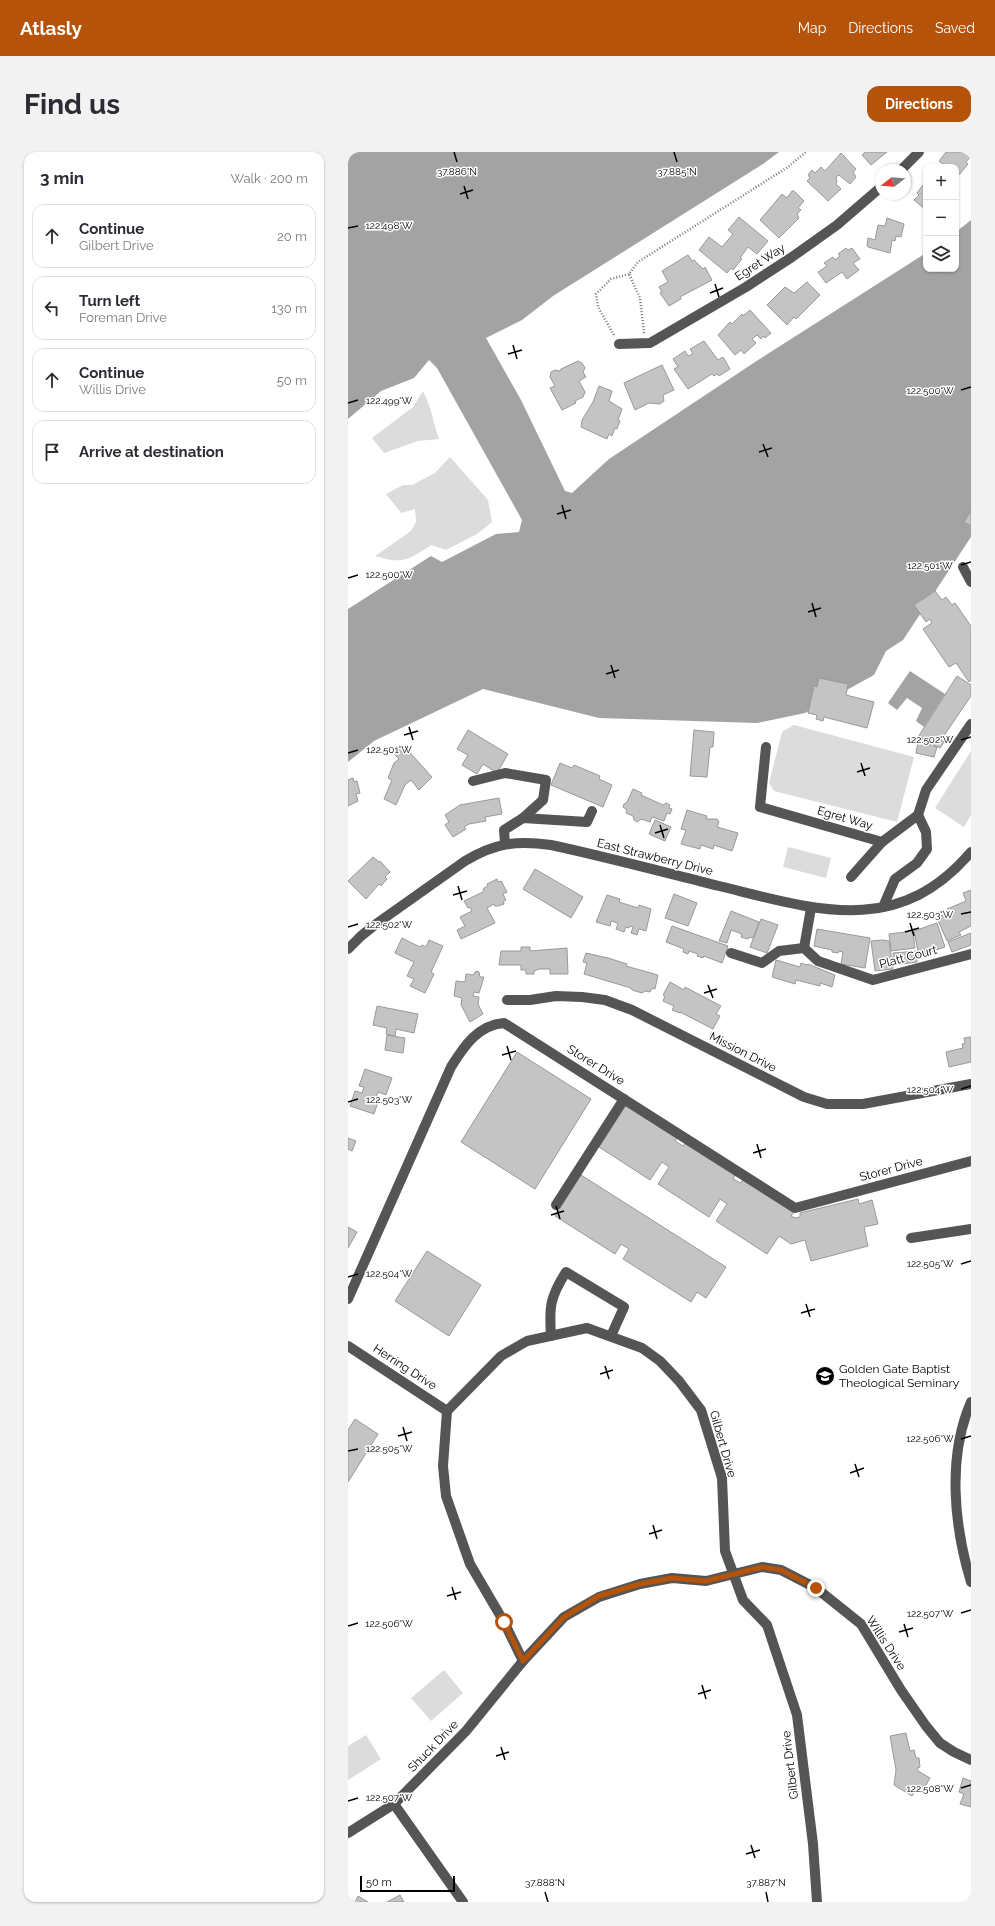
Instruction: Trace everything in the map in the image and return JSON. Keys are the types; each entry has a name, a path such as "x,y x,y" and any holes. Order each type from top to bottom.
{"street":[{"path":"907,164 919,152"},
{"name":"Egret Way","path":"619,344 650,343 746,287 837,225 875,192"},
{"path":"963,568 971,582"},
{"path":"883,907 895,879 917,863 927,849 926,832 918,815 926,790 971,724"},
{"name":"Egret Way","path":"766,747 760,807 882,842 918,815"},
{"path":"473,781 505,773 546,780 543,800 523,818 504,830 505,844"},
{"path":"523,818 587,822 592,811"},
{"name":"East Strawberry Drive","path":"348,949 376,924 465,861 486,850 505,844 518,842 551,845 811,908 855,911 883,907 905,900 935,885 949,875 971,852"},
{"path":"851,877 882,842"},
{"path":"731,953 762,964 779,951 804,948 811,908"},
{"name":"Platt Court","path":"804,948 818,961 873,980 971,954"},
{"name":"Mission Drive","path":"507,1000 530,1000 556,996 605,1000 632,1010 804,1097 827,1104 863,1104 971,1084"},
{"name":"Storer Drive","path":"348,1299 451,1067 467,1042 485,1027 494,1024 504,1023 795,1208 971,1162"},
{"path":"556,1205 624,1099"},
{"path":"911,1238 971,1229"},
{"path":"551,1336 549,1312 555,1290 566,1272 624,1307 611,1336"},
{"name":"Gilbert Drive","path":"447,1411 501,1356 527,1341 587,1328 642,1348 660,1361 679,1381 701,1410 722,1478 725,1551 743,1600 767,1625 797,1715 813,1844 817,1902"},
{"name":"Herring Drive","path":"348,1346 447,1411"},
{"path":"971,1402 960,1440 957,1475 957,1505 961,1537 971,1582"},
{"path":"447,1411 443,1466 446,1496 470,1564 504,1622 523,1661"},
{"name":"Willis Drive","path":"523,1661 564,1617 599,1596 640,1584 672,1578 706,1581 735,1575 762,1567 781,1570 816,1588 861,1624 901,1690 930,1732 940,1743 971,1760"},
{"name":"Shuck Drive","path":"348,1833 394,1804 466,1730 523,1661"},
{"path":"394,1804 463,1902"}],"path":[{"path":"619,344 598,307 596,294 611,279 629,274 638,262 788,167 806,152"},
{"path":"629,274 640,298 644,321 645,343"}],"shaded area":[{"path":"348,152 779,152 763,164 553,296 522,320 486,338 521,400 565,491 572,493 609,459 752,364 923,255 923,272 959,272 959,230 971,220 971,537 903,640 886,651 874,675 805,713 757,723 599,718 483,689 374,741 348,762 348,609 431,556 442,562 496,534 519,532 522,520 437,368 429,360 414,378 381,391 348,419"},
{"path":"423,391 430,408 439,439 418,441 384,453 372,438 413,407"},
{"path":"450,457 488,500 492,522 477,534 446,550 431,545 416,555 404,560 392,560 375,556 411,531 416,522 415,509 401,513 386,494 403,485 412,485 435,473"},
{"path":"910,671 945,694 924,727 916,721 922,708 907,698 897,710 888,703"},
{"path":"794,725 914,757 897,822 774,791 769,783 782,732"},
{"path":"971,751 971,815 964,827 935,808"},
{"path":"788,847 831,858 826,878 783,867"},
{"path":"444,1670 463,1693 431,1721 411,1698"},
{"path":"366,1735 381,1759 348,1780 348,1746"}],"building":[{"path":"865,152 887,152 871,165 862,155"},
{"path":"946,152 971,152 971,156 966,162 968,164 959,175 959,164 943,164 939,161"},
{"path":"841,153 856,169 853,172 856,177 850,184 839,175 836,177 836,184 841,189 828,201 807,181 810,178 808,175 812,170 815,173 821,167 825,171"},
{"path":"923,185 923,208 914,200 919,195 917,193"},
{"path":"792,191 794,191 804,201 798,208 801,210 797,214 799,218 779,238 760,220 782,194 787,198"},
{"path":"739,217 768,241 757,254 748,247 740,258 742,259 733,270 731,268 727,273 699,250 709,237 722,247 733,234 728,230"},
{"path":"887,218 904,224 901,237 896,236 895,241 892,240 890,253 868,247 867,245 868,238 875,240 878,225 885,226"},
{"path":"846,248 848,250 852,248 860,259 853,263 859,270 847,279 842,272 826,283 818,272 827,266 824,263 833,257 835,260 840,256 838,254"},
{"path":"688,255 692,261 694,260 703,269 705,267 712,280 680,297 681,299 669,306 660,293 662,292 659,287 668,282 662,271"},
{"path":"807,282 820,295 796,319 794,317 787,325 767,305 785,287 794,293"},
{"path":"750,310 771,333 765,338 763,336 761,339 757,335 752,339 756,343 744,354 741,350 735,355 718,335 730,322 732,324 742,314 743,316"},
{"path":"704,341 718,360 723,357 730,369 719,376 717,374 714,376 712,374 688,389 674,369 678,367 673,359 685,351 688,356 693,354 690,349"},
{"path":"578,361 582,363 585,368 583,372 586,377 579,381 585,392 583,397 575,401 576,403 562,410 550,388 555,386 550,377 551,372 555,370 560,371 561,369"},
{"path":"662,365 674,390 663,395 664,401 660,404 649,403 635,410 624,383"},
{"path":"599,386 612,391 609,401 622,409 618,420 620,421 617,429 615,428 612,436 609,434 607,439 581,427 582,420 593,402"},
{"path":"971,511 971,526 964,522"},
{"path":"935,591 942,600 946,597 952,605 955,603 971,626 971,680 969,682 956,663 949,667 923,629 932,623 930,619 926,622 914,605"},
{"path":"957,676 971,685 971,696 941,740 944,742 940,748 934,745 937,747 934,757 916,753 918,742 931,745 918,737"},
{"path":"819,678 848,684 846,695 874,702 867,728 824,717 823,721 816,719 817,715 808,713 814,686 817,687"},
{"path":"468,730 508,754 497,773 483,764 477,774 462,765 468,755 457,749"},
{"path":"694,730 714,732 713,747 710,747 707,777 690,776"},
{"path":"404,746 432,777 419,790 411,780 405,785 396,805 384,799 392,780 388,778 394,763 399,759 394,754"},
{"path":"560,763 572,768 574,765 600,776 599,779 612,785 603,807 551,785"},
{"path":"353,778 354,782 357,781 360,793 356,794 358,801 348,806 348,780"},
{"path":"633,789 642,793 641,795 663,805 666,803 670,805 669,808 672,809 670,814 667,813 664,821 652,817 650,822 641,819 637,822 634,820 633,816 626,813 627,810 623,807"},
{"path":"499,798 502,814 485,817 486,821 469,824 464,827 466,829 453,837 445,825 449,822 445,815 460,805"},
{"path":"687,810 707,816 706,819 717,819 719,822 717,827 738,833 732,851 714,845 713,849 701,845 700,849 681,844 686,830 681,829"},
{"path":"655,820 671,827 665,841 649,834"},
{"path":"373,857 379,862 380,861 390,872 385,877 387,879 381,886 379,884 366,899 348,881"},
{"path":"535,869 583,897 571,918 523,889"},
{"path":"497,879 498,882 501,881 507,892 503,894 506,900 503,902 504,904 495,906 494,904 487,908 495,923 461,939 457,930 465,926 460,917 472,911 470,907 468,908 464,901 483,892 484,888 488,886 487,884"},
{"path":"971,890 971,926 959,932 961,935 947,941 937,918 948,912 947,909 966,901 963,893"},
{"path":"674,894 697,903 688,926 665,918"},
{"path":"607,895 620,899 619,902 638,908 639,905 651,909 646,931 639,929 637,935 631,933 633,927 630,926 629,928 626,927 624,932 616,929 618,924 615,922 611,921 610,926 596,922"},
{"path":"731,911 759,922 753,938 749,937 748,939 741,937 742,934 731,930 727,943 719,941"},
{"path":"761,919 778,925 767,953 750,947"},
{"path":"937,923 945,947 921,955 921,957 917,958 917,962 894,965 893,953 918,951 914,931"},
{"path":"672,926 728,946 722,963 704,956 703,958 697,956 698,954 689,951 688,954 683,952 684,949 666,942"},
{"path":"817,929 870,938 865,968 841,964 843,952 832,952 832,950 814,946"},
{"path":"913,931 915,948 891,951 889,934"},
{"path":"971,933 971,945 952,952 948,942"},
{"path":"402,938 420,947 422,945 426,947 429,940 443,946 431,972 434,974 425,993 410,986 414,979 407,976 414,962 395,953"},
{"path":"871,941 889,941 893,969 875,971"},
{"path":"521,947 530,947 530,951 567,948 568,974 550,974 550,969 539,969 534,971 534,974 526,974 526,970 521,970 521,965 499,965 501,951 521,951"},
{"path":"586,953 608,958 627,964 626,966 658,975 655,989 652,988 650,992 645,991 642,993 632,990 631,988 584,974 587,963 583,962"},
{"path":"776,960 800,967 801,963 808,964 835,975 832,987 820,983 820,986 796,980 795,984 772,977"},
{"path":"476,971 479,972 480,977 484,977 479,993 474,992 473,996 479,997 478,1004 483,1014 470,1022 461,1005 462,998 454,996 456,981 465,982 466,974 473,975"},
{"path":"670,982 684,990 685,987 721,1006 716,1014 720,1016 713,1029 680,1012 672,1010 674,1006 663,1001 665,996 663,995"},
{"path":"377,1006 418,1014 414,1033 396,1029 395,1036 386,1034 387,1028 373,1025"},
{"path":"387,1035 405,1038 403,1053 385,1050"},
{"path":"971,1037 971,1062 949,1067 946,1052 963,1048 962,1044 965,1043 964,1038"},
{"path":"517,1052 591,1099 535,1189 461,1142"},
{"path":"365,1069 392,1078 386,1095 378,1092 376,1098 379,1099 374,1114 350,1106 355,1091 362,1093 364,1087 359,1086"},
{"path":"626,1105 677,1138 675,1141 683,1146 685,1143 735,1175 733,1179 741,1183 743,1179 794,1212 791,1216 795,1218 800,1217 800,1213 858,1199 859,1204 872,1200 878,1224 864,1227 868,1246 811,1261 805,1240 791,1244 779,1236 767,1254 716,1221 727,1204 720,1199 709,1217 658,1184 669,1167 662,1162 650,1180 599,1147"},
{"path":"348,1138 356,1141 352,1151 348,1149"},
{"path":"581,1175 726,1267 706,1298 697,1292 691,1302 623,1259 629,1249 621,1244 615,1254 555,1216"},
{"path":"348,1227 357,1232 348,1248"},
{"path":"427,1251 481,1285 449,1336 395,1301"},
{"path":"355,1419 378,1434 348,1482 348,1430"},
{"path":"906,1733 910,1751 914,1750 916,1758 919,1758 920,1767 917,1768 918,1771 930,1778 924,1789 919,1786 912,1796 894,1785 896,1770 890,1736"},
{"path":"963,1778 971,1781 971,1807 960,1804 964,1794 959,1792"},
{"path":"400,1895 404,1902 387,1902"},
{"path":"358,1896 368,1902 355,1902"}],"place":[{"name":"Golden Gate Baptist Theological Seminary","path":"825,1376"}],"route":[{"path":"504,1622 523,1661 564,1617 599,1596 640,1584 672,1578 706,1581 735,1575 762,1567 781,1570 816,1588"}]}
